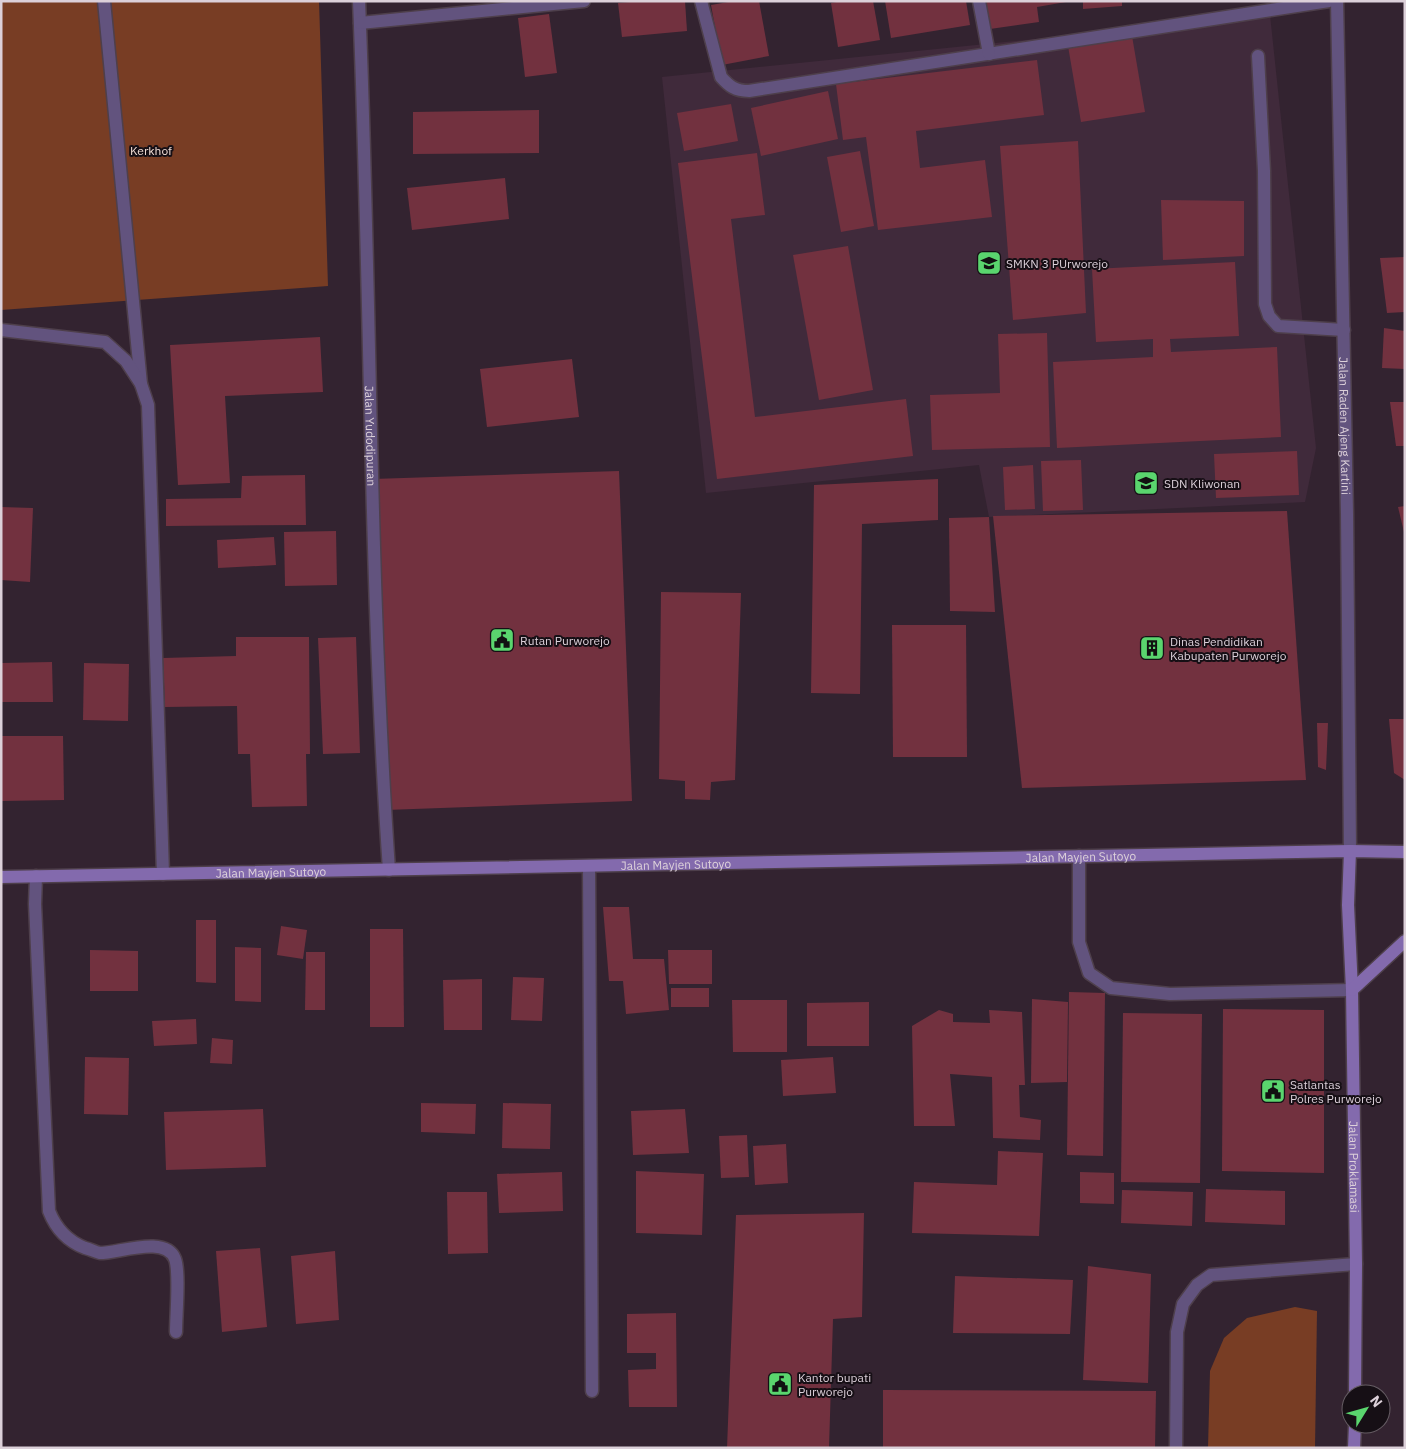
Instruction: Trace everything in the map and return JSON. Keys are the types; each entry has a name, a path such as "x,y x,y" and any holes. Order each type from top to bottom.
{"main road":[{"name":"Jalan Mayjen Sutoyo","path":"1,877 1350,851 1405,852"},
{"name":"Jalan Proklamasi","path":"1350,851 1348,904 1352,990 1356,1264 1355,1384"},
{"path":"1352,990 1405,941"},
{"path":"1354,1448 1355,1434"}],"street":[{"path":"104,1 142,384 148,406 163,874"},
{"name":"Jalan Yudodipuran","path":"359,1 374,556 389,870"},
{"path":"360,23 584,1"},
{"path":"701,1 721,77 729,86 738,91 749,91 1329,1"},
{"path":"979,1 989,54"},
{"name":"Jalan Raden Ajeng Kartini","path":"1338,1 1350,851"},
{"path":"1258,56 1264,171 1265,304 1269,316 1278,326 1344,330"},
{"path":"1,330 105,342 126,361 142,384"},
{"path":"1078,856 1079,942 1089,974 1111,988 1170,994 1352,990"},
{"path":"589,866 592,1391"},
{"path":"36,876 49,1211 56,1226 64,1236 76,1244 98,1253 151,1247 160,1247 168,1250 175,1258 177,1268 176,1332"},
{"path":"1176,1448 1177,1332 1183,1304 1197,1285 1211,1275 1356,1264"}],"shaded area":[{"name":"SMKN 3 PUrworejo","path":"1270,15 1316,448 1305,502 989,517 979,465 706,493 662,77"}],"green space":[{"name":"Kerkhof","path":"1,1 319,1 328,286 1,310"},
{"path":"1295,1307 1317,1311 1315,1448 1208,1448 1210,1371 1224,1338 1247,1318"}],"building":[{"path":"685,1 687,31 622,37 618,3"},
{"path":"734,1 759,1 769,56 722,65 711,5"},
{"path":"873,1 880,40 838,47 831,3"},
{"path":"885,1 966,1 970,25 891,38"},
{"path":"986,1 1066,2 1037,7 1039,22 990,29"},
{"path":"1083,1 1122,1 1122,6 1083,9"},
{"path":"549,14 557,73 525,77 518,18"},
{"path":"1132,36 1145,112 1081,122 1068,46"},
{"path":"1037,60 1044,115 916,131 920,168 985,160 992,217 878,230 866,137 843,140 836,84"},
{"path":"828,91 838,139 761,156 751,108"},
{"path":"731,104 738,141 684,151 677,113"},
{"path":"539,110 539,153 413,154 413,112"},
{"path":"1078,141 1086,313 1013,320 1000,146"},
{"path":"860,151 874,226 841,232 827,157"},
{"path":"757,153 765,215 731,219 755,417 906,399 913,456 717,479 678,163"},
{"path":"505,178 509,219 412,230 407,188"},
{"path":"1161,200 1244,201 1244,256 1163,260"},
{"path":"848,246 873,390 819,400 793,255"},
{"path":"1405,257 1405,312 1387,313 1380,258"},
{"path":"1235,262 1239,336 1170,339 1171,352 1277,347 1281,437 1057,448 1053,362 1153,357 1153,339 1096,342 1092,269"},
{"path":"1384,328 1405,331 1405,369 1382,368"},
{"path":"1047,333 1050,447 932,450 930,395 1000,393 998,334"},
{"path":"320,337 323,392 225,396 230,483 178,485 170,345"},
{"path":"572,359 579,417 487,427 480,369"},
{"path":"1390,402 1405,402 1405,446 1396,446"},
{"path":"1297,451 1299,495 1216,498 1214,454"},
{"path":"1081,460 1083,510 1043,511 1041,461"},
{"path":"1033,465 1035,509 1005,510 1003,467"},
{"name":"Rutan Purworejo","path":"619,471 632,801 386,810 373,479"},
{"path":"305,475 306,525 166,526 166,499 241,498 242,476"},
{"path":"938,479 938,520 862,524 860,694 811,693 814,485"},
{"path":"1405,506 1405,532 1404,532 1398,507"},
{"path":"1,507 33,508 30,582 1,580"},
{"name":"Dinas Pendidikan Kabupaten Purworejo","path":"1287,511 1306,780 1022,788 993,516"},
{"path":"989,517 995,612 950,611 949,518"},
{"path":"336,531 337,585 285,586 284,532"},
{"path":"274,537 276,565 218,568 217,540"},
{"path":"661,592 741,593 735,780 711,782 710,800 685,799 685,781 659,779"},
{"path":"892,625 966,625 967,757 893,757"},
{"path":"236,637 309,637 310,754 306,754 307,806 252,807 250,754 238,754 237,706 165,707 163,658 236,656"},
{"path":"356,637 360,753 323,754 318,638"},
{"path":"52,662 53,702 1,702 1,663"},
{"path":"84,663 129,664 128,721 83,720"},
{"path":"1389,719 1405,719 1405,780 1394,773"},
{"path":"1317,723 1328,723 1326,770 1318,767"},
{"path":"1,736 63,736 64,800 1,801"},
{"path":"603,907 629,907 633,959 664,959 669,1010 626,1014 623,981 609,981"},
{"path":"196,920 216,920 216,983 196,982"},
{"path":"281,926 307,930 303,959 277,955"},
{"path":"370,929 403,929 404,1027 370,1027"},
{"path":"235,947 261,948 261,1002 235,1001"},
{"path":"90,950 138,951 138,991 90,991"},
{"path":"668,950 712,950 712,984 669,984"},
{"path":"306,952 325,952 325,1010 305,1010"},
{"path":"513,977 544,978 542,1021 511,1020"},
{"path":"482,979 482,1030 444,1030 443,980"},
{"path":"671,988 709,988 709,1007 671,1007"},
{"path":"1069,992 1105,993 1103,1156 1067,1155"},
{"path":"1032,999 1068,1002 1067,1082 1031,1083"},
{"path":"732,1000 787,1000 787,1052 733,1052"},
{"path":"869,1002 869,1046 807,1046 807,1003"},
{"name":"Satlantas Polres Purworejo","path":"1223,1009 1324,1010 1324,1173 1222,1171"},
{"path":"939,1010 953,1014 953,1022 990,1023 989,1010 1022,1012 1025,1085 1019,1085 1020,1117 1041,1120 1040,1140 993,1138 992,1077 950,1074 955,1126 914,1126 912,1026"},
{"path":"1123,1013 1202,1014 1200,1183 1121,1182"},
{"path":"196,1019 197,1044 154,1046 152,1021"},
{"path":"212,1038 233,1040 232,1064 210,1063"},
{"path":"85,1057 129,1058 128,1115 84,1114"},
{"path":"833,1057 836,1093 783,1096 781,1060"},
{"path":"421,1103 476,1104 475,1134 421,1132"},
{"path":"503,1103 551,1104 550,1149 502,1148"},
{"path":"263,1109 266,1167 166,1170 164,1112"},
{"path":"685,1109 689,1153 633,1155 631,1111"},
{"path":"747,1135 749,1177 721,1178 719,1136"},
{"path":"786,1144 788,1183 755,1185 753,1146"},
{"path":"998,1151 1043,1153 1039,1236 912,1233 914,1182 997,1185"},
{"path":"636,1171 704,1174 702,1235 636,1233"},
{"path":"562,1172 563,1211 499,1213 497,1174"},
{"path":"1080,1172 1114,1173 1114,1204 1080,1203"},
{"path":"1206,1189 1285,1191 1285,1225 1205,1222"},
{"path":"1122,1190 1193,1192 1192,1226 1121,1223"},
{"path":"447,1192 487,1192 488,1253 448,1254"},
{"name":"Kantor bupati Purworejo","path":"864,1213 862,1317 833,1319 829,1448 727,1448 736,1215"},
{"path":"260,1248 267,1327 222,1332 216,1251"},
{"path":"335,1251 339,1320 296,1324 291,1256"},
{"path":"1088,1266 1151,1274 1148,1383 1083,1380"},
{"path":"955,1276 1073,1280 1070,1334 953,1333"},
{"path":"676,1313 677,1407 629,1407 628,1370 656,1369 656,1353 627,1353 627,1314"},
{"path":"883,1390 1156,1391 1155,1448 883,1448"}],"place":[{"name":"SMKN 3 PUrworejo","path":"989,263"},
{"name":"SDN Kliwonan","path":"1146,483"},
{"name":"Rutan Purworejo","path":"502,640"},
{"name":"Dinas Pendidikan Kabupaten Purworejo","path":"1152,648"},
{"name":"Satlantas Polres Purworejo","path":"1273,1091"},
{"name":"Kantor bupati Purworejo","path":"780,1384"}]}
